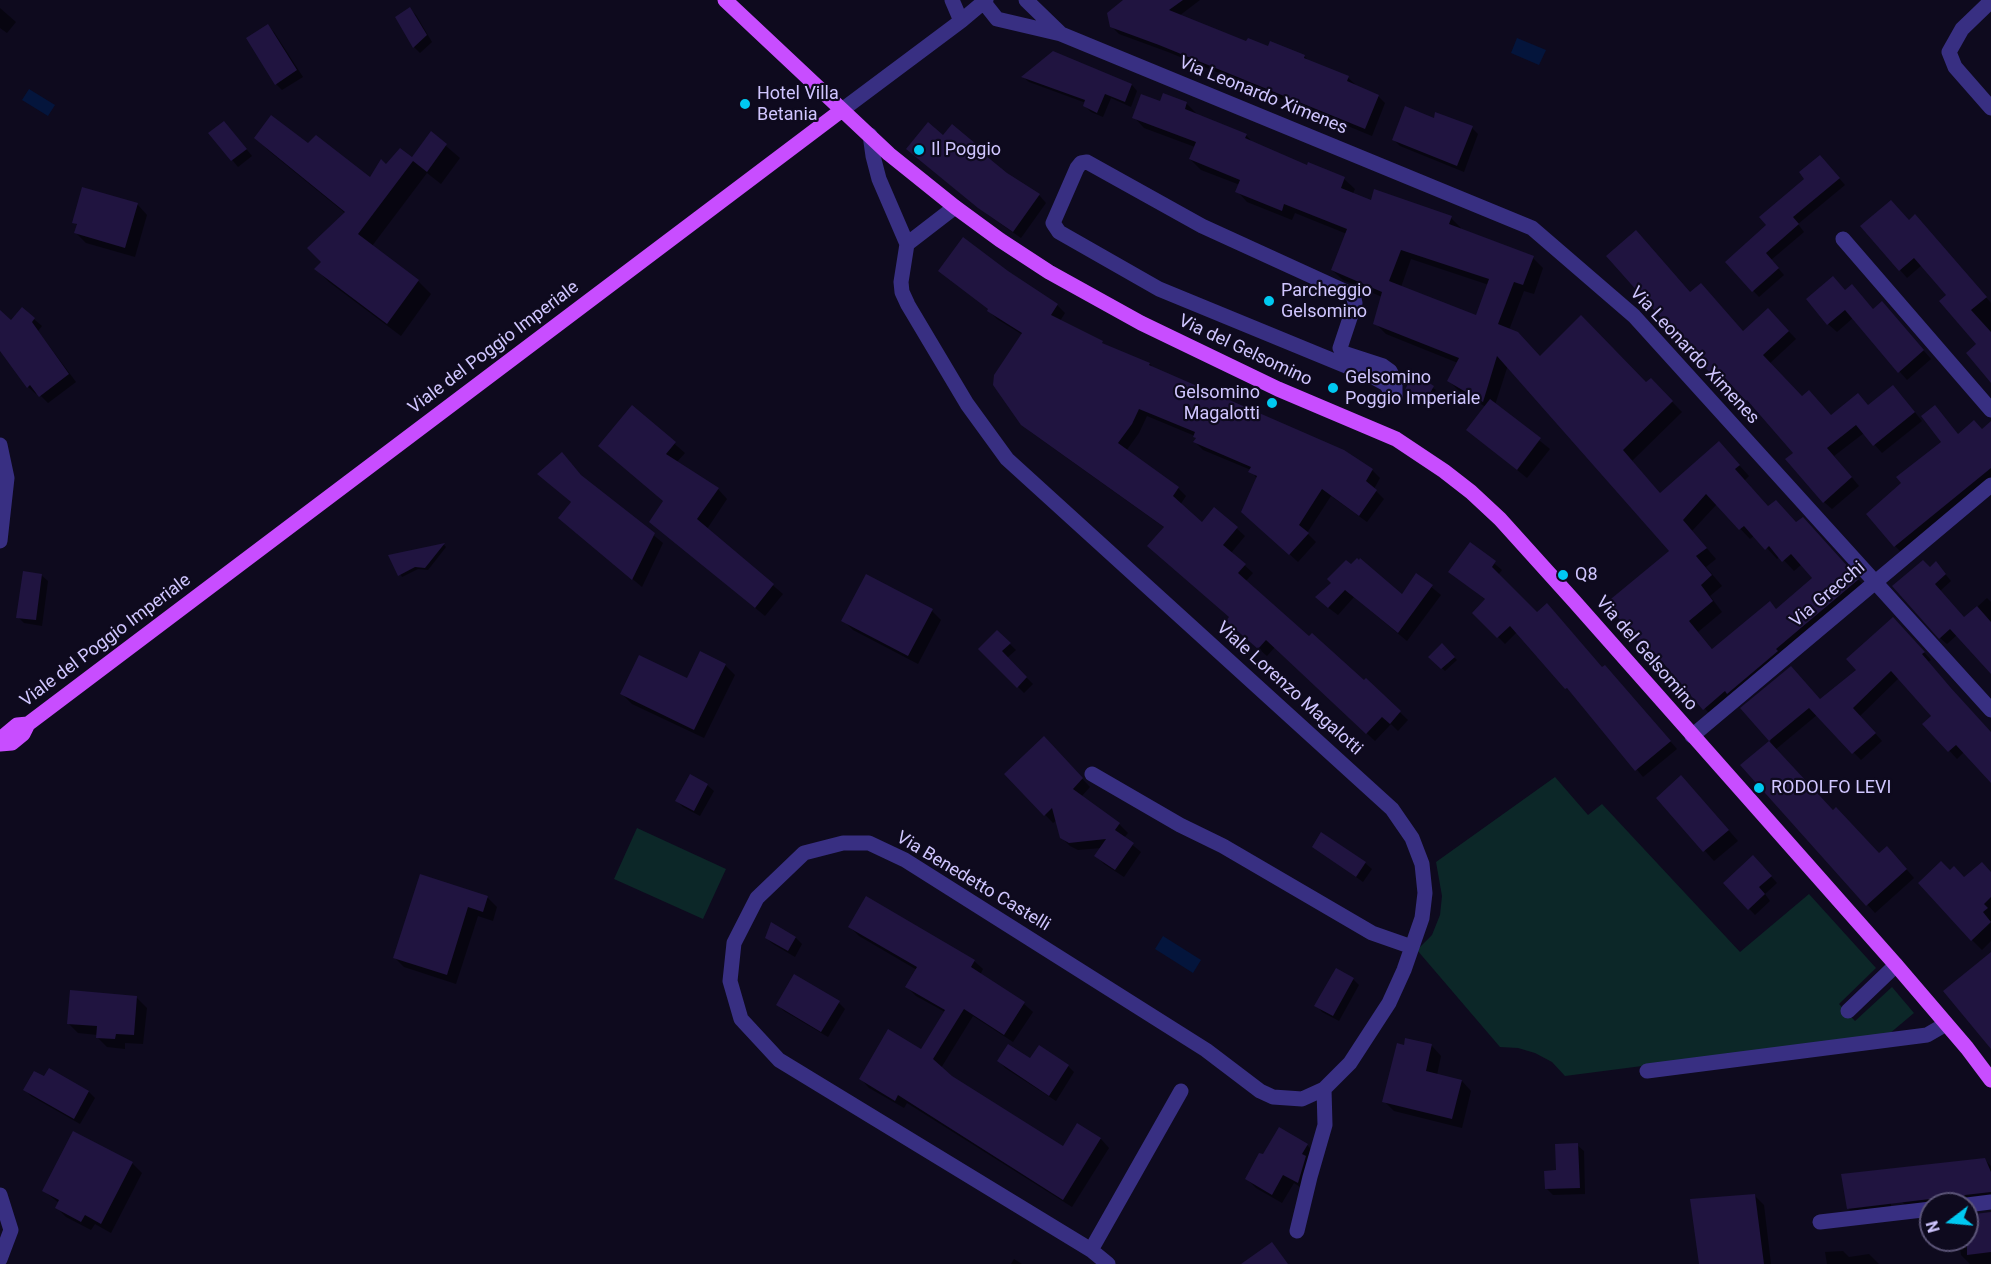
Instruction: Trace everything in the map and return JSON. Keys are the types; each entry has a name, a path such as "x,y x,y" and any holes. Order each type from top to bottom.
{"main road":[{"name":"Via del Gelsomino","path":"725,0 889,154 1000,240 1049,272 1140,323 1269,385 1396,439 1471,492 1500,519 1896,965 1991,1080"},
{"name":"Viale del Poggio Imperiale","path":"0,744 5,735 17,725 28,724 842,110"}],"street":[{"path":"952,0 961,21"},
{"name":"Via Leonardo Ximenes","path":"1026,0 1061,34"},
{"name":"Viale del Poggio Imperiale","path":"842,110 961,21 984,1"},
{"name":"Via Leonardo Ximenes","path":"984,1 997,19 1061,34 1532,228 1634,316 1991,710"},
{"path":"1991,1 1962,29 1949,52 1955,68 1991,108"},
{"path":"870,135 879,179 907,244 955,207"},
{"path":"1081,163 1093,163 1202,226 1353,295 1355,303 1340,348 1343,353 1383,366 1390,371 1395,381 1395,397 1386,384 1373,377 1159,289 1059,232 1053,223 1077,168 1081,163"},
{"path":"1844,239 1991,410"},
{"name":"Viale Lorenzo Magalotti","path":"907,244 901,282 902,292 908,305 967,404 1007,459 1392,808 1412,838 1422,864 1425,893 1422,918 1389,1004 1350,1063 1324,1089 1302,1099 1273,1096 1260,1091 1206,1050"},
{"path":"0,445 8,478 0,541"},
{"name":"Via Grecchi","path":"1692,736 1991,485"},
{"path":"1092,774 1180,825 1223,846 1372,933 1412,947"},
{"name":"Via Benedetto Castelli","path":"1108,1264 1091,1250 779,1060 741,1019 730,981 734,943 757,898 804,853 843,843 869,843 905,860 1206,1050"},
{"path":"1848,1011 1896,965"},
{"path":"1647,1071 1927,1035 1946,1023"},
{"path":"1297,1231 1325,1125 1324,1089"},
{"path":"1091,1250 1181,1091"},
{"path":"0,1195 11,1230 0,1259"},
{"path":"1820,1221 1919,1210"}],"green space":[{"path":"1555,777 1588,815 1602,804 1740,952 1809,894 1876,968 1839,1004 1855,1021 1892,987 1914,1013 1889,1034 1565,1076 1552,1062 1535,1053 1518,1048 1500,1047 1417,950 1432,935 1440,915 1442,896 1436,862"},
{"path":"637,828 726,869 703,919 614,879"}],"water":[{"path":"1517,38 1546,50 1539,65 1511,53"},
{"path":"29,89 55,105 48,116 22,100"},
{"path":"1163,936 1201,960 1193,973 1155,949"}],"building":[{"path":"1123,0 1183,0 1169,10 1246,41 1248,38 1268,46 1270,41 1349,76 1347,81 1379,95 1365,129 1110,27 1107,13"},
{"path":"410,7 427,35 413,48 395,17"},
{"path":"268,24 297,70 275,85 246,38"},
{"path":"1053,51 1132,84 1125,102 1105,94 1097,113 1083,106 1085,100 1021,77"},
{"path":"1163,93 1187,102 1185,109 1247,134 1245,138 1307,165 1308,162 1345,177 1341,188 1371,200 1374,189 1452,216 1449,224 1534,256 1523,285 1514,282 1498,324 1518,332 1540,356 1581,315 1646,382 1651,378 1673,401 1623,450 1660,493 1719,441 1740,465 1735,469 1768,506 1776,500 1796,522 1803,517 1859,579 1727,694 1725,691 1703,710 1653,651 1648,654 1606,603 1669,551 1497,356 1483,402 1447,381 1459,358 1373,324 1382,292 1331,270 1347,229 1284,204 1282,211 1235,192 1240,180 1189,159 1196,142 1132,118 1141,94 1160,101","holes":["1401,250 1489,279 1476,315 1389,281","1706,494 1739,530 1744,526 1765,550 1769,546 1782,562 1791,554 1812,578 1776,609 1770,601 1712,649 1689,621 1713,601 1701,585 1712,575 1696,556 1707,548 1683,520"]},
{"path":"1405,106 1434,118 1435,112 1473,126 1457,166 1392,140"},
{"path":"271,115 308,143 316,135 370,177 381,159 386,164 400,148 412,157 431,131 447,144 427,172 413,161 358,234 419,280 387,324 314,269 321,262 307,248 345,212 254,138"},
{"path":"224,121 247,149 231,161 208,133"},
{"path":"928,122 943,135 952,124 1007,173 1040,194 1013,232 978,208 906,149"},
{"path":"1820,155 1840,178 1793,217 1799,224 1766,253 1779,268 1752,292 1725,262 1766,225 1759,217 1804,179 1799,172"},
{"path":"82,187 138,203 125,248 74,233 77,224 72,223"},
{"path":"1891,200 1909,220 1915,214 1987,297 1971,310 1991,332 1991,383 1966,353 1976,344 1939,301 1946,295 1914,258 1899,271 1860,226"},
{"path":"1636,230 1690,292 1701,283 1743,331 1768,308 1789,331 1763,355 1802,396 1809,390 1831,415 1858,393 1868,405 1893,385 1915,412 1873,446 1856,425 1827,448 1852,477 1823,503 1785,459 1793,453 1747,400 1725,378 1719,383 1606,256"},
{"path":"963,237 1008,271 1058,304 1051,315 1103,341 1102,343 1150,363 1149,365 1344,450 1373,469 1366,481 1377,490 1359,516 1322,489 1299,525 1309,533 1289,555 1241,512 1257,476 1248,472 1251,467 1193,442 1196,438 1193,437 1195,432 1139,409 1132,424 1118,443 1179,487 1173,496 1202,522 1214,507 1238,527 1223,545 1246,564 1238,573 1309,636 1312,633 1364,680 1366,678 1401,711 1390,724 1382,717 1366,734 1266,640 1258,649 1226,621 1229,617 1147,546 1164,527 1021,425 993,385 994,375 1022,333 987,311 988,309 938,271"},
{"path":"1833,276 1845,290 1852,284 1873,309 1882,301 1924,350 1898,373 1845,310 1827,325 1806,299"},
{"path":"22,307 35,318 32,322 69,374 39,397 30,385 27,388 0,351 0,310 11,320"},
{"path":"1413,373 1434,386 1425,402 1405,390"},
{"path":"1490,399 1541,438 1517,470 1466,430"},
{"path":"632,405 676,442 666,454 719,488 697,519 774,584 755,608 649,522 663,501 598,446"},
{"path":"1935,405 1958,434 1974,420 1982,429 1991,421 1991,468 1894,547 1866,514 1901,483 1896,477 1941,442 1921,416"},
{"path":"562,452 581,475 655,533 632,580 558,518 571,502 537,474"},
{"path":"1470,542 1496,561 1492,567 1537,612 1547,603 1602,667 1605,665 1671,741 1635,771 1567,688 1565,689 1510,626 1497,638 1472,613 1485,599 1448,572"},
{"path":"445,543 425,568 415,567 398,576 388,555"},
{"path":"1357,558 1359,560 1360,558 1402,594 1416,573 1433,585 1398,633 1345,590 1328,608 1315,597 1331,583 1327,579 1346,560 1351,564"},
{"path":"1923,560 1930,567 1936,561 1946,574 1935,584 1964,617 1977,606 1991,622 1991,674 1950,629 1939,639 1892,586"},
{"path":"23,571 42,574 36,620 16,618"},
{"path":"866,574 933,609 908,656 841,621"},
{"path":"1893,617 1925,652 1922,654 1991,732 1991,783 1956,745 1948,752 1922,724 1931,716 1891,671 1853,708 1876,733 1852,754 1809,708 1769,741 1740,708 1791,666 1820,699 1856,670 1846,659"},
{"path":"997,630 1011,643 1002,651 1027,677 1017,688 978,649"},
{"path":"1442,643 1455,657 1441,669 1428,657"},
{"path":"700,651 726,664 694,730 620,694 639,655 687,678"},
{"path":"1044,736 1083,778 1073,789 1120,823 1115,830 1134,843 1115,870 1094,856 1106,839 1069,843 1060,838 1052,808 1044,816 1004,774"},
{"path":"1769,741 1833,810 1836,807 1879,853 1887,846 1907,869 1866,906 1740,765"},
{"path":"690,774 708,784 694,811 675,801"},
{"path":"1681,775 1729,830 1703,852 1656,798"},
{"path":"1321,832 1366,862 1356,877 1312,847"},
{"path":"1753,855 1772,876 1759,887 1765,894 1748,910 1723,883"},
{"path":"1941,861 1950,870 1954,866 1964,877 1982,862 1991,872 1991,897 1984,904 1988,908 1983,912 1991,922 1971,941 1918,883"},
{"path":"420,874 488,896 483,912 468,907 447,975 393,958"},
{"path":"866,896 975,960 971,967 1025,1002 1004,1035 964,1009 933,1059 952,1076 1063,1146 1077,1123 1101,1138 1063,1200 898,1095 895,1101 859,1079 888,1029 921,1049 945,1010 905,987 917,967 848,927"},
{"path":"771,922 796,937 788,951 765,938"},
{"path":"1991,952 1991,1049 1943,991"},
{"path":"1336,968 1354,978 1333,1016 1314,1006"},
{"path":"794,974 840,1001 821,1032 776,1005"},
{"path":"70,990 137,996 134,1035 116,1034 115,1039 96,1038 97,1026 67,1024"},
{"path":"1405,1038 1432,1044 1426,1071 1462,1080 1452,1119 1382,1102 1397,1043 1404,1045"},
{"path":"1008,1044 1030,1058 1039,1045 1069,1065 1049,1096 997,1061"},
{"path":"49,1068 89,1091 74,1119 23,1090 34,1071 44,1076"},
{"path":"1279,1127 1308,1144 1302,1154 1306,1156 1298,1183 1283,1175 1272,1195 1245,1179 1259,1153 1263,1154"},
{"path":"73,1131 133,1162 101,1224 85,1215 81,1222 55,1208 59,1200 42,1191"},
{"path":"1578,1143 1580,1188 1545,1189 1544,1171 1556,1170 1555,1144"},
{"path":"1985,1158 1991,1172 1991,1192 1919,1192 1919,1200 1847,1209 1841,1174"},
{"path":"1755,1194 1764,1264 1699,1264 1690,1199"},
{"path":"1991,1212 1991,1252 1967,1255 1967,1252 1979,1252 1979,1214"},
{"path":"1272,1242 1288,1264 1241,1264"}],"place":[{"name":"Hotel Villa Betania","path":"745,104"},
{"name":"Il Poggio","path":"919,150"},
{"name":"Parcheggio Gelsomino","path":"1269,301"},
{"name":"Gelsomino Poggio Imperiale","path":"1333,388"},
{"name":"Gelsomino Magalotti","path":"1272,403"},
{"name":"Q8","path":"1563,575"},
{"name":"RODOLFO LEVI","path":"1759,788"}]}
